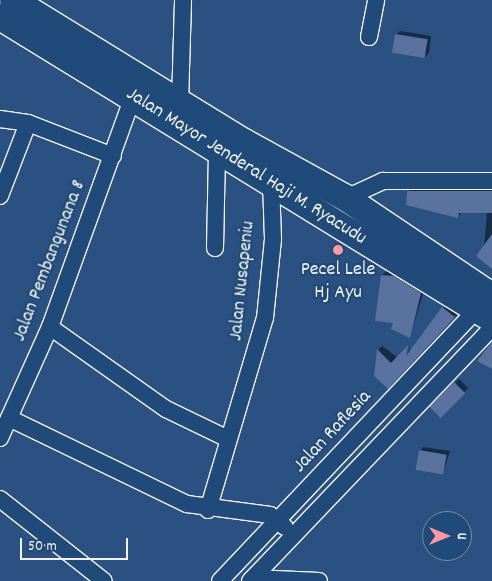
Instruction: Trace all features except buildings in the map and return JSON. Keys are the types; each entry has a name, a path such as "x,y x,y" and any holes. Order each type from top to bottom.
{"main road":[{"name":"Jalan Mayor Jenderal Haji M. Ryacudu","path":"13,0 179,110 244,142 346,198 488,307"},
{"name":"Jalan Mayor Jenderal Haji M. Ryacudu","path":"0,17 133,97 179,110 217,149 268,181 488,307"},
{"path":"244,142 234,145 233,152 259,169 268,181"}],"street":[{"path":"179,110 183,0"},
{"path":"369,37 376,0"},
{"name":"Jalan Pembangunana 8","path":"0,438 50,327 133,97"},
{"path":"0,120 28,123 113,156"},
{"path":"0,196 28,123"},
{"path":"215,248 217,149"},
{"name":"Jalan Nusapeniu","path":"208,510 265,318 273,239 268,181"},
{"path":"346,198 383,181 492,181"},
{"name":"Jalan Raflesia","path":"251,580 287,528 488,307"},
{"name":"Jalan Raflesia","path":"220,581 287,528 488,307"},
{"path":"50,327 166,409 228,439"},
{"path":"9,418 147,488 208,510 247,512 287,528"},
{"path":"0,499 104,581"},
{"path":"251,580 319,581"}],"place":[{"name":"Pecel Lele Hj Ayu","path":"338,250"}]}
